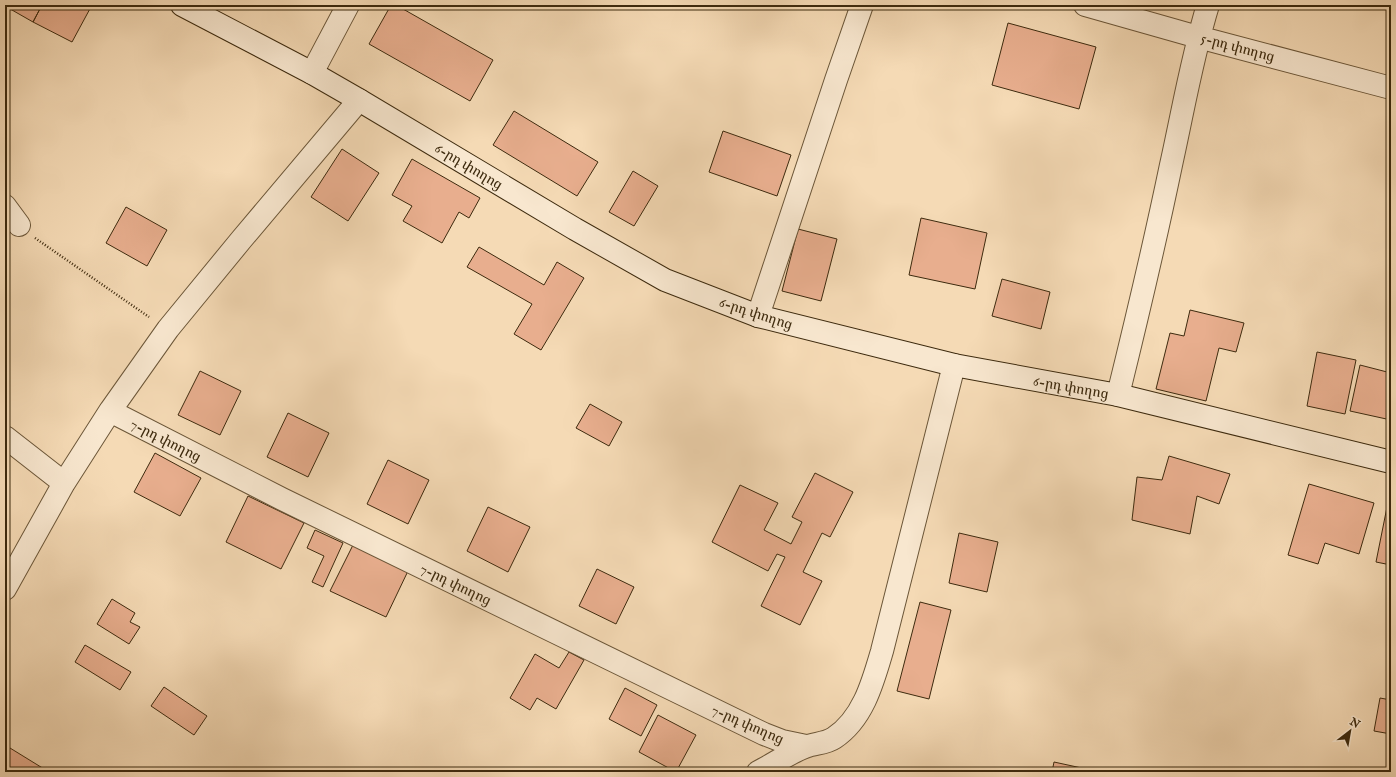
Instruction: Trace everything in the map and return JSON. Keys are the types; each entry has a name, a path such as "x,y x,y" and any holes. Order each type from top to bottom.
{"street":[{"name":"6-րդ փողոց","path":"182,5 312,73 575,229 665,280 758,316 954,365 1118,395 1391,462"},
{"path":"312,73 348,5"},
{"path":"758,316 862,5"},
{"name":"5-րդ փողոց","path":"1085,5 1198,37 1391,88"},
{"path":"1118,395 1149,265 1198,37 1208,5"},
{"path":"5,589 64,483 110,411 168,329 359,100"},
{"path":"5,206 20,225"},
{"path":"758,772 806,746 819,744 833,739 846,728 861,707 873,682 882,651 954,365"},
{"name":"7-րդ փողոց","path":"110,411 282,499 764,734 782,741 806,746"},
{"path":"5,437 64,483"}],"path":[{"path":"20,225 38,241 168,329"}],"building":[{"path":"5,5 42,5 33,22"},
{"path":"42,5 92,5 72,42 33,22"},
{"path":"391,5 396,5 493,60 470,101 369,44"},
{"path":"1008,23 1096,47 1079,109 992,85"},
{"path":"514,111 598,162 577,196 493,145"},
{"path":"723,131 791,155 777,196 709,172"},
{"path":"342,149 379,173 348,221 311,197"},
{"path":"412,159 480,198 469,218 459,212 442,243 403,221 412,206 392,195"},
{"path":"633,171 658,186 634,226 609,212"},
{"path":"126,207 167,230 147,266 106,243"},
{"path":"921,218 987,233 975,289 909,275"},
{"path":"798,229 837,239 821,301 782,291"},
{"path":"479,247 544,285 557,262 584,278 541,350 514,334 532,304 467,267"},
{"path":"1002,279 1050,292 1041,329 992,316"},
{"path":"1190,310 1244,323 1236,352 1219,348 1206,401 1156,389 1170,333 1184,336"},
{"path":"1317,352 1356,360 1345,414 1307,406"},
{"path":"1360,365 1391,373 1391,420 1350,411"},
{"path":"200,371 241,391 220,435 178,415"},
{"path":"590,404 622,422 609,446 576,428"},
{"path":"288,413 329,433 308,477 267,457"},
{"path":"155,453 201,478 180,516 134,492"},
{"path":"1169,456 1230,474 1219,504 1197,496 1190,534 1132,520 1137,477 1162,480"},
{"path":"388,460 429,480 408,524 367,504"},
{"path":"815,473 853,492 830,537 822,533 803,572 822,581 800,625 761,606 785,557 777,554 768,571 712,542 740,485 778,503 764,530 791,544 802,522 792,517"},
{"path":"1309,484 1374,503 1359,554 1325,543 1318,564 1288,555"},
{"path":"248,496 304,523 281,569 226,542"},
{"path":"1388,502 1391,502 1391,565 1376,562"},
{"path":"488,507 530,527 508,572 467,551"},
{"path":"315,530 343,543 323,587 312,582 324,556 307,548"},
{"path":"959,533 998,542 987,592 949,583"},
{"path":"353,545 408,571 386,617 330,591"},
{"path":"597,569 634,587 616,624 579,606"},
{"path":"112,599 135,613 130,622 140,627 129,644 97,624"},
{"path":"920,602 951,610 929,699 897,691"},
{"path":"85,645 131,672 120,690 75,662"},
{"path":"569,652 584,660 556,709 537,698 530,710 510,698 535,654 559,668"},
{"path":"164,687 207,716 194,735 151,706"},
{"path":"625,688 657,705 641,736 609,719"},
{"path":"1380,698 1391,700 1391,734 1374,731"},
{"path":"658,715 696,735 676,772 639,752"},
{"path":"10,748 49,772 5,772 5,755"},
{"path":"1054,762 1100,772 1052,772"}]}
